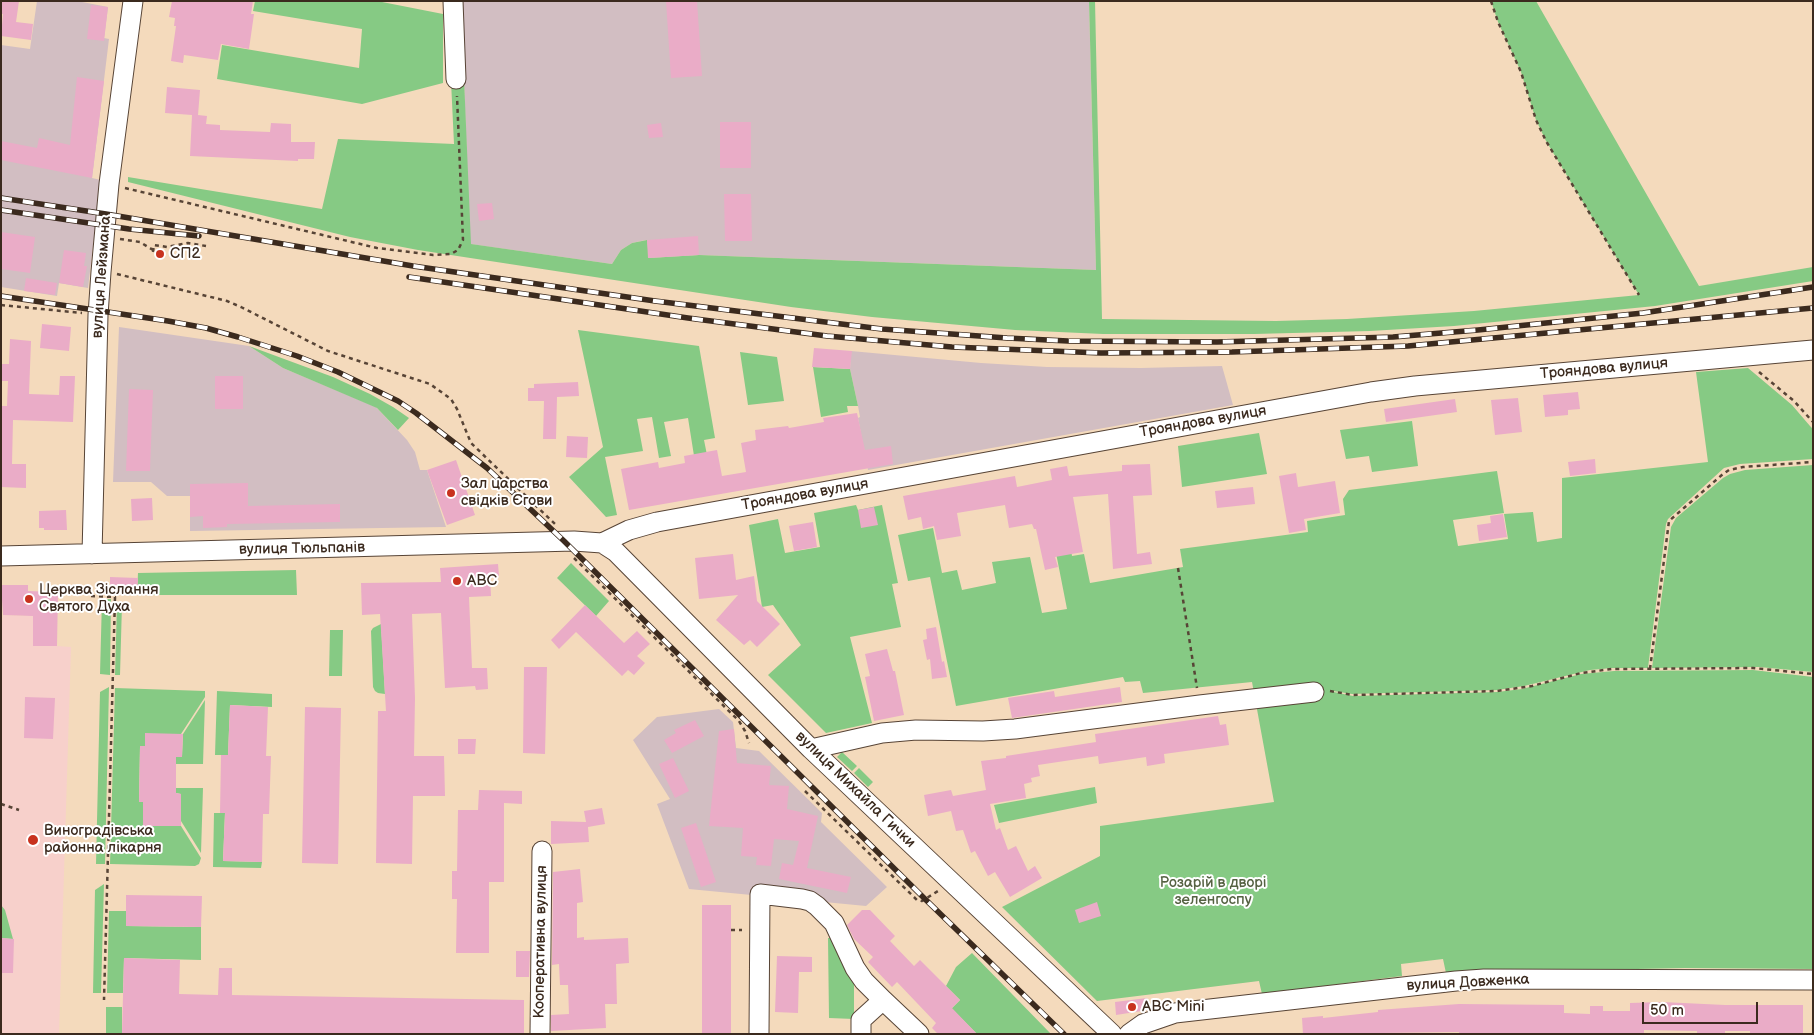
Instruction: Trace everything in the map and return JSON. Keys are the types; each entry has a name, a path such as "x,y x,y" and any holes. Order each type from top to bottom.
{"street":[{"name":"вулиця Лейзмана","path":"92,554 98,315 101,270 109,184 133,1"},
{"path":"453,1 456,79"},
{"name":"Трояндова вулиця","path":"602,543 629,530 657,522 1362,393 1415,386 1813,350"},
{"name":"вулиця Тюльпанів","path":"1,556 565,541 602,543"},
{"name":"вулиця Михайла Гички","path":"602,543 616,552 811,749 1112,1034"},
{"path":"811,749 882,733 916,730 983,732 1015,729 1314,692"},
{"name":"Кооперативна вулиця","path":"540,1034 542,851"},
{"path":"760,1034 760,894 802,899 810,901 817,906 834,923 855,968 864,981 919,1034"},
{"name":"вулиця Довженка","path":"1129,1034 1143,1024 1175,1013 1456,981 1484,979 1813,980"},
{"path":"861,1034 860,1020 883,1000"}],"path":[{"path":"1490,1 1546,141 1639,295"},
{"path":"109,184 377,248 433,255 451,254 458,250 463,240 456,79"},
{"path":"104,236 140,242 153,251 154,245 167,247 188,243 206,246"},
{"path":"101,270 227,301 328,351 430,384 451,399 458,409 471,443 739,721 749,743"},
{"path":"1,305 98,315"},
{"path":"1740,357 1794,401 1813,422"},
{"path":"1650,669 1669,521 1729,470 1743,467 1813,462"},
{"path":"1178,568 1200,705"},
{"path":"91,596 114,597 104,1000"},
{"path":"1314,692 1333,691 1353,695 1497,691 1532,686 1596,670 1753,668 1813,674"},
{"path":"805,791 917,900 922,901 952,882"},
{"path":"1,804 19,810"}],"shaded area":[{"path":"37,1 77,1 108,7 104,38 109,39 92,178 101,180 88,288 59,283 57,296 1,287 1,45 30,49"},
{"path":"461,1 1089,1 1096,270 699,255 648,258 646,240 632,243 621,250 612,264 470,244"},
{"path":"119,327 249,346 283,368 376,407 407,440 415,452 420,470 427,470 446,527 190,531 190,496 167,496 151,482 113,482"},
{"path":"851,351 1047,367 1141,368 1222,366 1233,405 868,470 850,369"},
{"name":"Виноградівська районна лікарня","path":"27,607 57,646 71,647 59,1034 1,1034 1,631 3,615 27,616"},
{"path":"719,709 733,722 736,748 759,751 822,813 821,822 887,887 866,906 689,889 657,804 670,799 633,740 657,717"}],"green space":[{"path":"255,1 377,1 443,14 443,83 362,104 217,79 222,45 359,68 362,29 253,11"},
{"path":"1089,1 1095,1 1102,319 1276,321 1347,319 1474,311 1639,295 1546,141 1536,120 1521,72 1498,22 1491,1 1536,1 1699,286 1813,267 1813,281 1655,306 1454,326 1370,331 1254,334 1103,334 1015,330 872,317 791,307 418,250 350,237 128,182 128,177 322,209 338,139 454,144 451,81 464,78 471,244 612,264 621,250 632,243 647,240 649,258 699,255 1096,270"},
{"path":"578,330 699,346 715,438 704,440 708,460 695,462 688,418 664,422 671,456 659,458 652,417 637,419 643,451 605,457 617,515 606,517 569,477 603,447"},
{"path":"249,346 333,377 370,394 409,418 398,430 377,408 283,368"},
{"path":"740,352 777,357 784,401 748,405"},
{"path":"813,367 850,369 858,406 847,406 848,412 821,417"},
{"name":"Розарій в дворі зеленгоспу","path":"1748,368 1792,405 1813,429 1813,459 1740,464 1724,468 1668,519 1648,668 1590,670 1524,686 1497,690 1352,694 1333,691 1353,696 1497,692 1522,689 1581,674 1614,671 1753,670 1813,677 1813,969 1685,968 1446,973 1443,959 1401,964 1402,976 1262,994 1259,981 1097,1001 1002,907 1100,856 1100,826 1274,802 1252,682 1143,693 1140,681 1125,682 1123,677 956,706 930,577 908,581 898,535 933,528 942,573 957,570 962,590 996,583 992,562 1030,557 1042,613 1067,609 1056,553 1071,550 1072,556 1084,554 1090,583 1183,567 1180,549 1308,532 1307,521 1345,515 1343,499 1349,490 1497,471 1504,513 1453,520 1458,546 1508,539 1504,514 1533,512 1537,542 1562,538 1562,478 1708,462 1696,372"},
{"path":"1412,421 1418,466 1372,472 1369,456 1346,459 1340,430"},
{"path":"1259,433 1267,474 1182,487 1178,446"},
{"path":"1813,465 1813,672 1759,667 1652,668 1671,527 1676,518 1730,474 1745,470"},
{"path":"856,505 858,510 882,505 898,583 892,584 901,627 850,637 872,723 826,733 768,675 801,645 773,605 762,607 749,525 778,519 785,553 820,547 814,513"},
{"path":"571,563 609,601 596,616 557,578"},
{"path":"296,570 297,595 137,595 138,573"},
{"path":"102,599 111,599 110,675 100,674"},
{"path":"117,603 122,604 120,675 115,675"},
{"path":"381,624 385,694 378,693 373,687 371,631"},
{"path":"330,630 343,630 342,676 329,676"},
{"path":"109,687 105,864 96,864 100,692"},
{"path":"115,688 205,691 205,697 181,734 140,747 139,802 143,802 143,826 181,826 201,858 199,864 195,866 110,864"},
{"path":"217,691 272,694 272,707 230,705 228,755 215,755"},
{"path":"205,700 203,764 176,764 176,757 182,756 183,734"},
{"path":"842,752 857,766 852,771 837,757"},
{"path":"859,768 873,782 868,787 854,773"},
{"path":"1095,787 1097,803 999,823 994,805"},
{"path":"176,788 203,788 201,853 181,821 181,794 176,793"},
{"path":"214,813 225,813 223,861 262,862 261,868 213,867"},
{"path":"104,884 101,993 93,993 95,890"},
{"path":"1,905 5,910 13,939 1,938"},
{"path":"109,911 126,911 126,926 201,927 201,960 124,958 123,993 107,993"},
{"path":"828,938 832,938 854,973 854,1019 829,1018"},
{"path":"972,953 1051,1034 977,1034 957,1014 950,1010 960,1000 946,986 956,967"},
{"path":"106,1007 122,1007 122,1034 106,1034"}],"building":[{"path":"1,1 19,1 16,22 33,24 31,40 1,36 3,14 1,14"},
{"path":"172,1 253,1 251,14 254,14 249,49 221,44 218,60 184,55 183,63 171,61 176,26 174,26 175,18 169,17"},
{"path":"666,1 697,1 702,76 671,78"},
{"path":"91,5 108,7 104,41 87,39"},
{"path":"77,77 104,81 92,178 1,160 1,141 37,148 39,138 70,145"},
{"path":"167,87 200,90 198,115 207,116 206,124 220,125 220,130 270,132 271,123 291,124 291,142 315,142 314,159 298,159 298,161 190,156 192,115 165,113"},
{"path":"720,122 751,122 751,168 720,168"},
{"path":"661,123 663,137 649,138 647,125"},
{"path":"724,194 751,194 752,241 725,241"},
{"path":"492,203 494,219 479,221 477,204"},
{"path":"1,232 35,237 30,273 1,269"},
{"path":"698,236 699,255 648,258 647,240"},
{"path":"64,250 86,253 84,266 87,266 83,287 59,283"},
{"path":"26,278 57,283 55,295 24,291"},
{"path":"42,324 71,327 69,351 40,348"},
{"path":"10,339 31,341 29,394 59,395 60,376 75,376 73,422 13,420 12,464 26,464 26,488 1,487 1,406 7,406 8,381 1,381 1,364 9,364"},
{"path":"814,348 852,351 850,369 812,367"},
{"path":"215,376 243,376 243,409 215,409"},
{"path":"578,382 579,396 557,397 556,439 543,439 544,401 528,401 528,388 534,388 534,384"},
{"path":"129,389 153,390 150,471 126,471"},
{"path":"1578,392 1580,409 1568,410 1568,415 1545,417 1543,395"},
{"path":"1518,398 1522,432 1495,435 1491,400"},
{"path":"1455,399 1457,412 1386,422 1384,409"},
{"path":"857,413 865,450 891,446 893,464 629,510 621,469 658,462 659,468 685,463 684,456 717,450 722,476 746,472 741,443 756,440 755,430 788,426 789,428 824,422 823,418"},
{"path":"567,436 588,437 587,458 566,457"},
{"path":"1595,459 1596,473 1570,476 1568,462"},
{"name":"Зал царства свідків Єгови","path":"456,460 475,515 447,525 427,470"},
{"path":"1150,464 1152,495 1133,496 1137,554 1150,552 1152,564 1113,569 1108,494 1073,497 1083,552 1055,557 1058,567 1045,570 1036,529 1034,529 1032,524 1009,528 1005,505 957,513 961,536 937,540 934,526 923,529 921,517 908,520 903,496 1015,476 1017,487 1052,480 1050,469 1067,466 1069,476 1122,471 1122,465"},
{"path":"1296,473 1298,487 1335,481 1340,513 1304,519 1306,530 1289,533 1279,476"},
{"path":"248,483 248,506 340,504 340,522 227,524 227,527 203,528 203,516 190,517 190,484"},
{"path":"1253,487 1255,504 1217,508 1215,491"},
{"path":"152,498 153,520 132,521 131,499"},
{"path":"874,507 878,525 861,528 858,510"},
{"path":"66,510 67,530 44,530 44,528 39,528 39,511"},
{"path":"1503,514 1507,537 1479,541 1477,525 1491,523 1490,516"},
{"path":"813,522 817,547 794,551 789,526"},
{"path":"733,554 736,580 754,576 757,601 780,624 757,647 750,640 744,645 716,620 738,595 699,599 695,558"},
{"path":"498,564 499,576 490,576 491,596 469,597 472,668 487,668 488,689 476,690 475,686 445,688 441,613 412,614 415,698 414,756 444,756 445,796 413,796 412,864 376,863 378,711 386,711 380,614 362,615 361,583 441,582 440,568"},
{"path":"110,577 138,578 137,595 110,595"},
{"path":"1,585 28,585 28,591 58,592 57,646 33,646 33,616 3,615"},
{"path":"585,605 624,643 637,631 650,644 637,656 645,663 634,675 628,670 622,676 576,632 559,649 551,640"},
{"path":"936,627 942,662 944,661 947,677 932,679 930,659 927,660 923,640 927,639 926,629"},
{"path":"887,649 893,671 895,671 904,715 874,721 865,677 870,676 865,654"},
{"path":"524,667 547,667 545,754 523,753"},
{"path":"1120,687 1122,702 1012,718 1008,698 1054,691 1055,697"},
{"path":"25,697 55,698 53,739 24,738"},
{"path":"230,705 268,707 266,756 271,756 269,814 263,814 262,862 223,861 225,813 220,813 221,755 228,755"},
{"path":"305,707 341,708 338,864 302,863"},
{"path":"1218,716 1220,725 1226,724 1229,745 1164,754 1165,763 1147,766 1146,757 1099,764 1098,756 1038,765 1040,776 1031,778 1032,782 1024,784 1026,798 990,804 996,830 1000,828 1008,850 1016,846 1028,871 1035,866 1042,878 1010,897 995,872 988,876 975,851 971,853 963,830 956,831 951,811 928,816 924,795 951,790 953,796 986,790 981,761 1096,742 1095,734"},
{"path":"695,720 704,736 672,753 664,740 676,733 674,730"},
{"path":"734,729 737,763 771,766 769,785 789,786 787,809 818,816 807,868 851,877 847,893 779,879 782,863 793,865 799,841 774,839 771,866 756,865 757,857 741,856 743,828 709,826 719,731"},
{"path":"145,733 183,734 182,757 176,757 176,793 181,794 181,826 143,826 143,802 139,802 140,746 145,746"},
{"path":"458,739 476,739 475,754 458,754"},
{"path":"673,758 689,791 675,798 659,764"},
{"path":"479,790 522,791 522,804 504,803 504,882 489,882 489,953 456,953 457,899 452,899 452,871 457,871 458,810 478,810"},
{"path":"602,808 605,824 588,827 589,842 551,844 551,821 586,822 584,811"},
{"path":"696,823 716,882 701,887 681,828"},
{"path":"580,869 583,902 577,903 577,938 584,937 584,940 628,938 629,963 616,964 617,1004 605,1004 606,1028 551,1031 551,1015 569,1014 568,985 560,985 559,964 552,965 553,872"},
{"path":"126,895 202,896 201,927 126,926"},
{"path":"1097,902 1101,916 1079,923 1075,910"},
{"path":"702,905 731,905 731,1034 702,1034"},
{"path":"862,910 870,910 895,936 890,941 914,966 920,960 960,1000 952,1008 977,1034 938,1034 932,1028 936,1023 897,982 892,987 868,962 873,957 854,939 847,925"},
{"path":"1,938 14,939 13,973 1,973"},
{"path":"516,951 530,951 529,977 516,977"},
{"path":"777,956 812,957 812,972 799,972 798,1013 775,1012"},
{"path":"124,958 180,960 179,994 218,995 219,968 232,968 232,995 524,1000 524,1034 122,1034"},
{"name":"ABC Mini","path":"1147,998 1148,1010 1116,1015 1115,1002"},
{"path":"1662,1002 1725,1005 1803,1005 1803,1034 1750,1034 1750,1031 1725,1031 1725,1034 1697,1034 1697,1031 1644,1030 1644,1033 1459,1034 1459,1032 1303,1034 1302,1018 1323,1016 1323,1018 1378,1012 1378,1010 1459,1004 1564,1005 1564,1013 1590,1014 1590,1006 1603,1006 1603,1011 1630,1011 1630,1003"}],"railway":[{"path":"1,198 413,266 655,301 882,329 1068,341 1217,342 1393,337 1643,313 1813,287"},
{"path":"1,210 129,229 199,236"},
{"path":"409,277 688,318 827,336 952,347 1101,353 1232,352 1408,346 1813,308"},
{"path":"1,296 168,321 206,328 238,337 297,356 338,372 398,401 416,413 487,468 564,541 1064,1034"}],"place":[{"name":"СП2","path":"160,254"},
{"name":"Зал царства свідків Єгови","path":"451,493"},
{"name":"ABC","path":"457,581"},
{"name":"Церква Зіслання Святого Духа","path":"29,599"},
{"name":"Виноградівська районна лікарня","path":"33,840"},
{"name":"ABC Mini","path":"1132,1007"}]}
